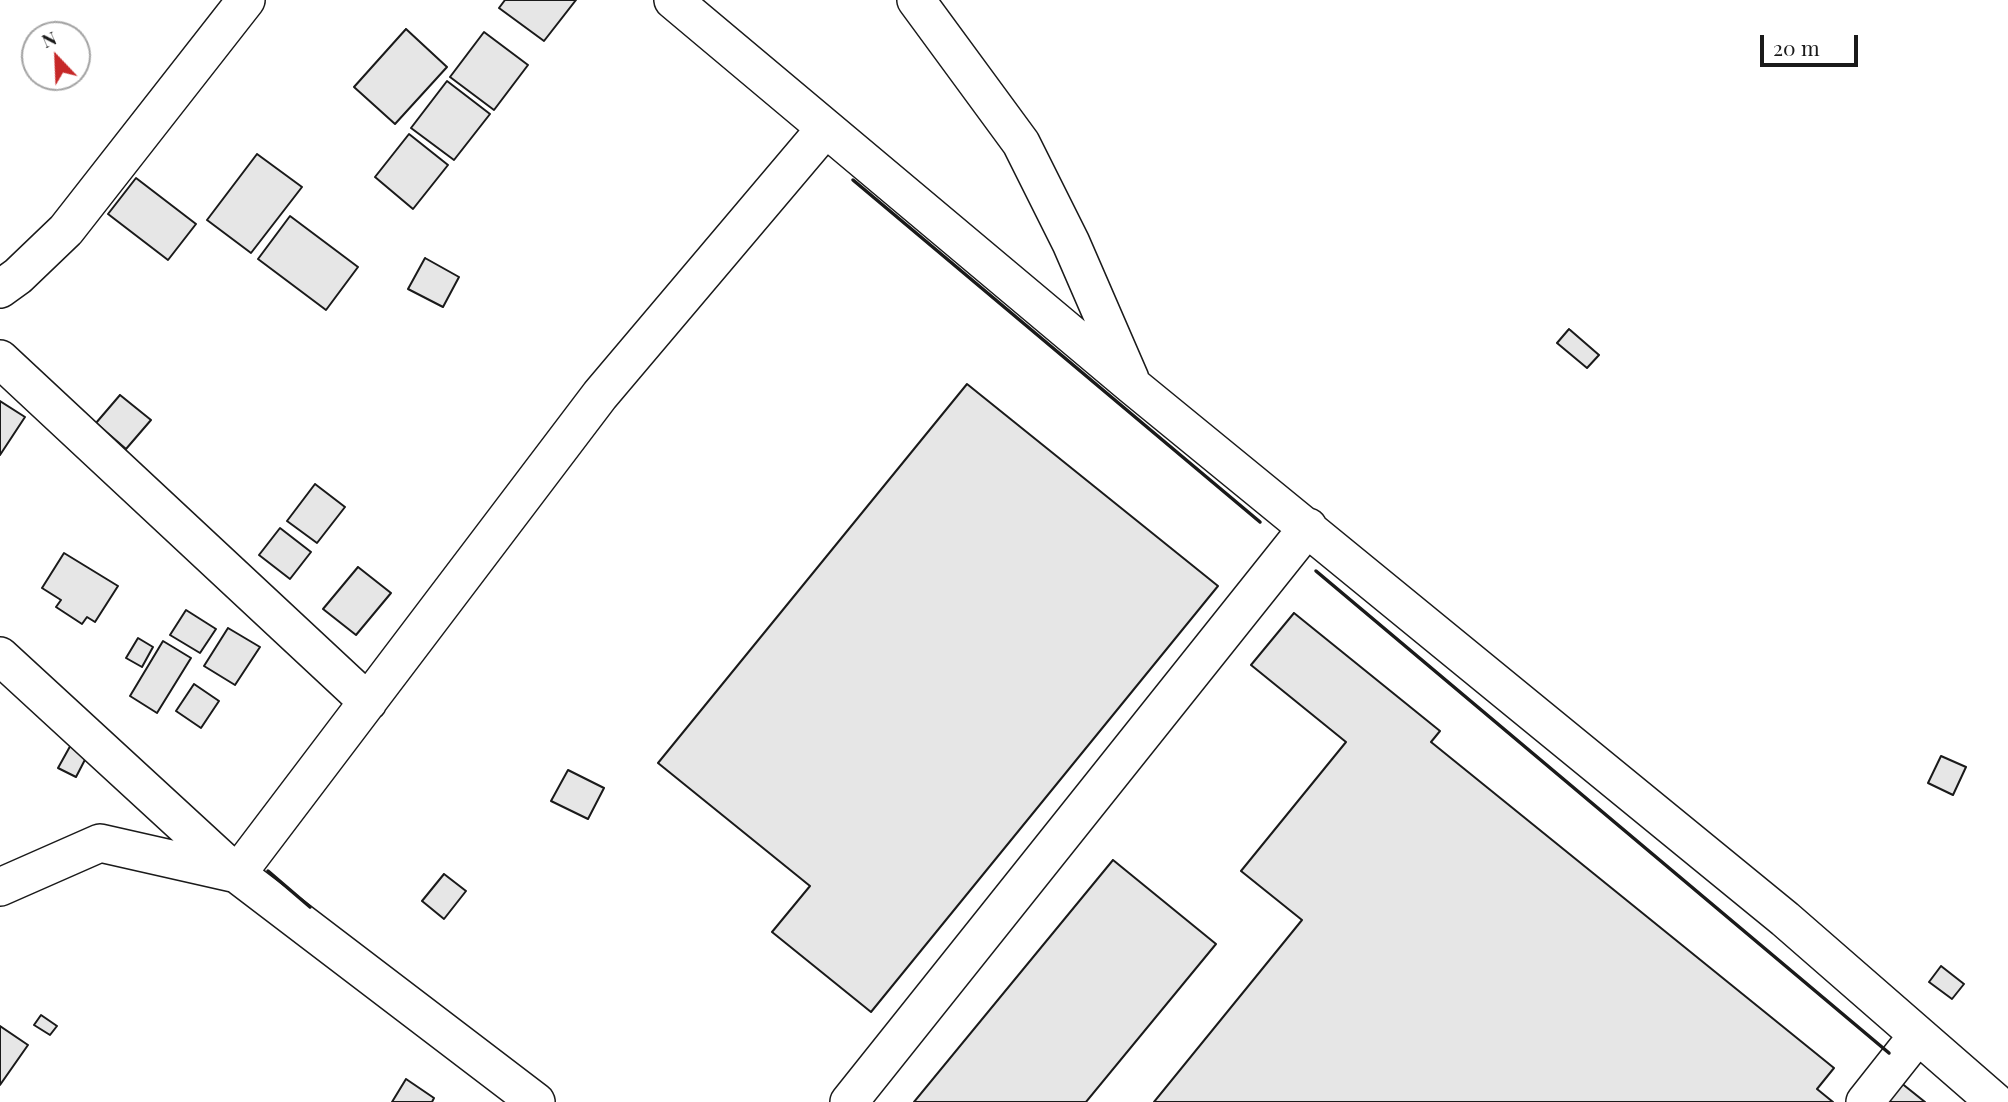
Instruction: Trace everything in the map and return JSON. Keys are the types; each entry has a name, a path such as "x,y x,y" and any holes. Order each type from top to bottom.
{"street":[{"path":"0,289 18,276 66,230 246,0"},
{"path":"673,0 1133,386 1774,910 1995,1102"},
{"path":"916,0 1021,143 1071,243 1133,386"},
{"path":"237,874 600,395 825,129"},
{"path":"0,359 368,702"},
{"path":"849,1102 1308,527"},
{"path":"0,656 237,874 536,1102"},
{"path":"0,887 100,843 237,874"},
{"path":"1865,1102 1918,1035"}],"building":[{"path":"505,0 576,0 544,41 499,8"},
{"path":"406,29 447,67 395,124 354,87"},
{"path":"484,32 528,65 494,110 450,77"},
{"path":"447,81 490,114 454,160 411,128"},
{"path":"409,134 448,165 413,209 375,177"},
{"path":"257,154 302,187 251,253 207,220"},
{"path":"136,178 196,224 168,260 108,214"},
{"path":"290,216 358,267 326,310 258,259"},
{"path":"425,258 459,277 443,307 408,289"},
{"path":"1569,329 1599,355 1587,368 1557,343"},
{"path":"967,384 1218,586 871,1012 772,932 810,886 658,763"},
{"path":"120,395 151,420 126,449 96,423"},
{"path":"0,401 25,417 0,455"},
{"path":"315,484 345,507 317,543 287,521"},
{"path":"280,528 311,552 290,579 259,555"},
{"path":"64,553 118,586 95,622 87,617 82,624 56,607 61,600 42,588"},
{"path":"358,567 391,593 356,635 323,609"},
{"path":"186,610 216,629 200,653 170,635"},
{"path":"1294,613 1440,731 1431,742 1834,1068 1817,1089 1833,1102 1154,1102 1302,920 1241,871 1346,742 1251,665"},
{"path":"228,628 260,647 235,685 204,666"},
{"path":"138,638 153,647 142,667 126,658"},
{"path":"163,641 191,658 157,713 130,696"},
{"path":"194,684 219,701 201,728 176,711"},
{"path":"73,741 90,750 76,777 58,768"},
{"path":"1941,756 1966,767 1953,795 1928,783"},
{"path":"568,770 604,788 588,819 551,801"},
{"path":"1113,860 1216,944 1086,1102 914,1102"},
{"path":"444,874 466,891 444,919 422,901"},
{"path":"1941,966 1964,984 1952,999 1929,982"},
{"path":"41,1015 57,1026 50,1035 34,1025"},
{"path":"0,1026 28,1045 0,1085"},
{"path":"406,1079 434,1098 432,1102 392,1102"},
{"path":"1900,1082 1925,1102 1884,1102"}],"wall":[{"path":"853,180 1260,522"},
{"path":"1316,571 1889,1053"},
{"path":"268,871 310,907"}]}
